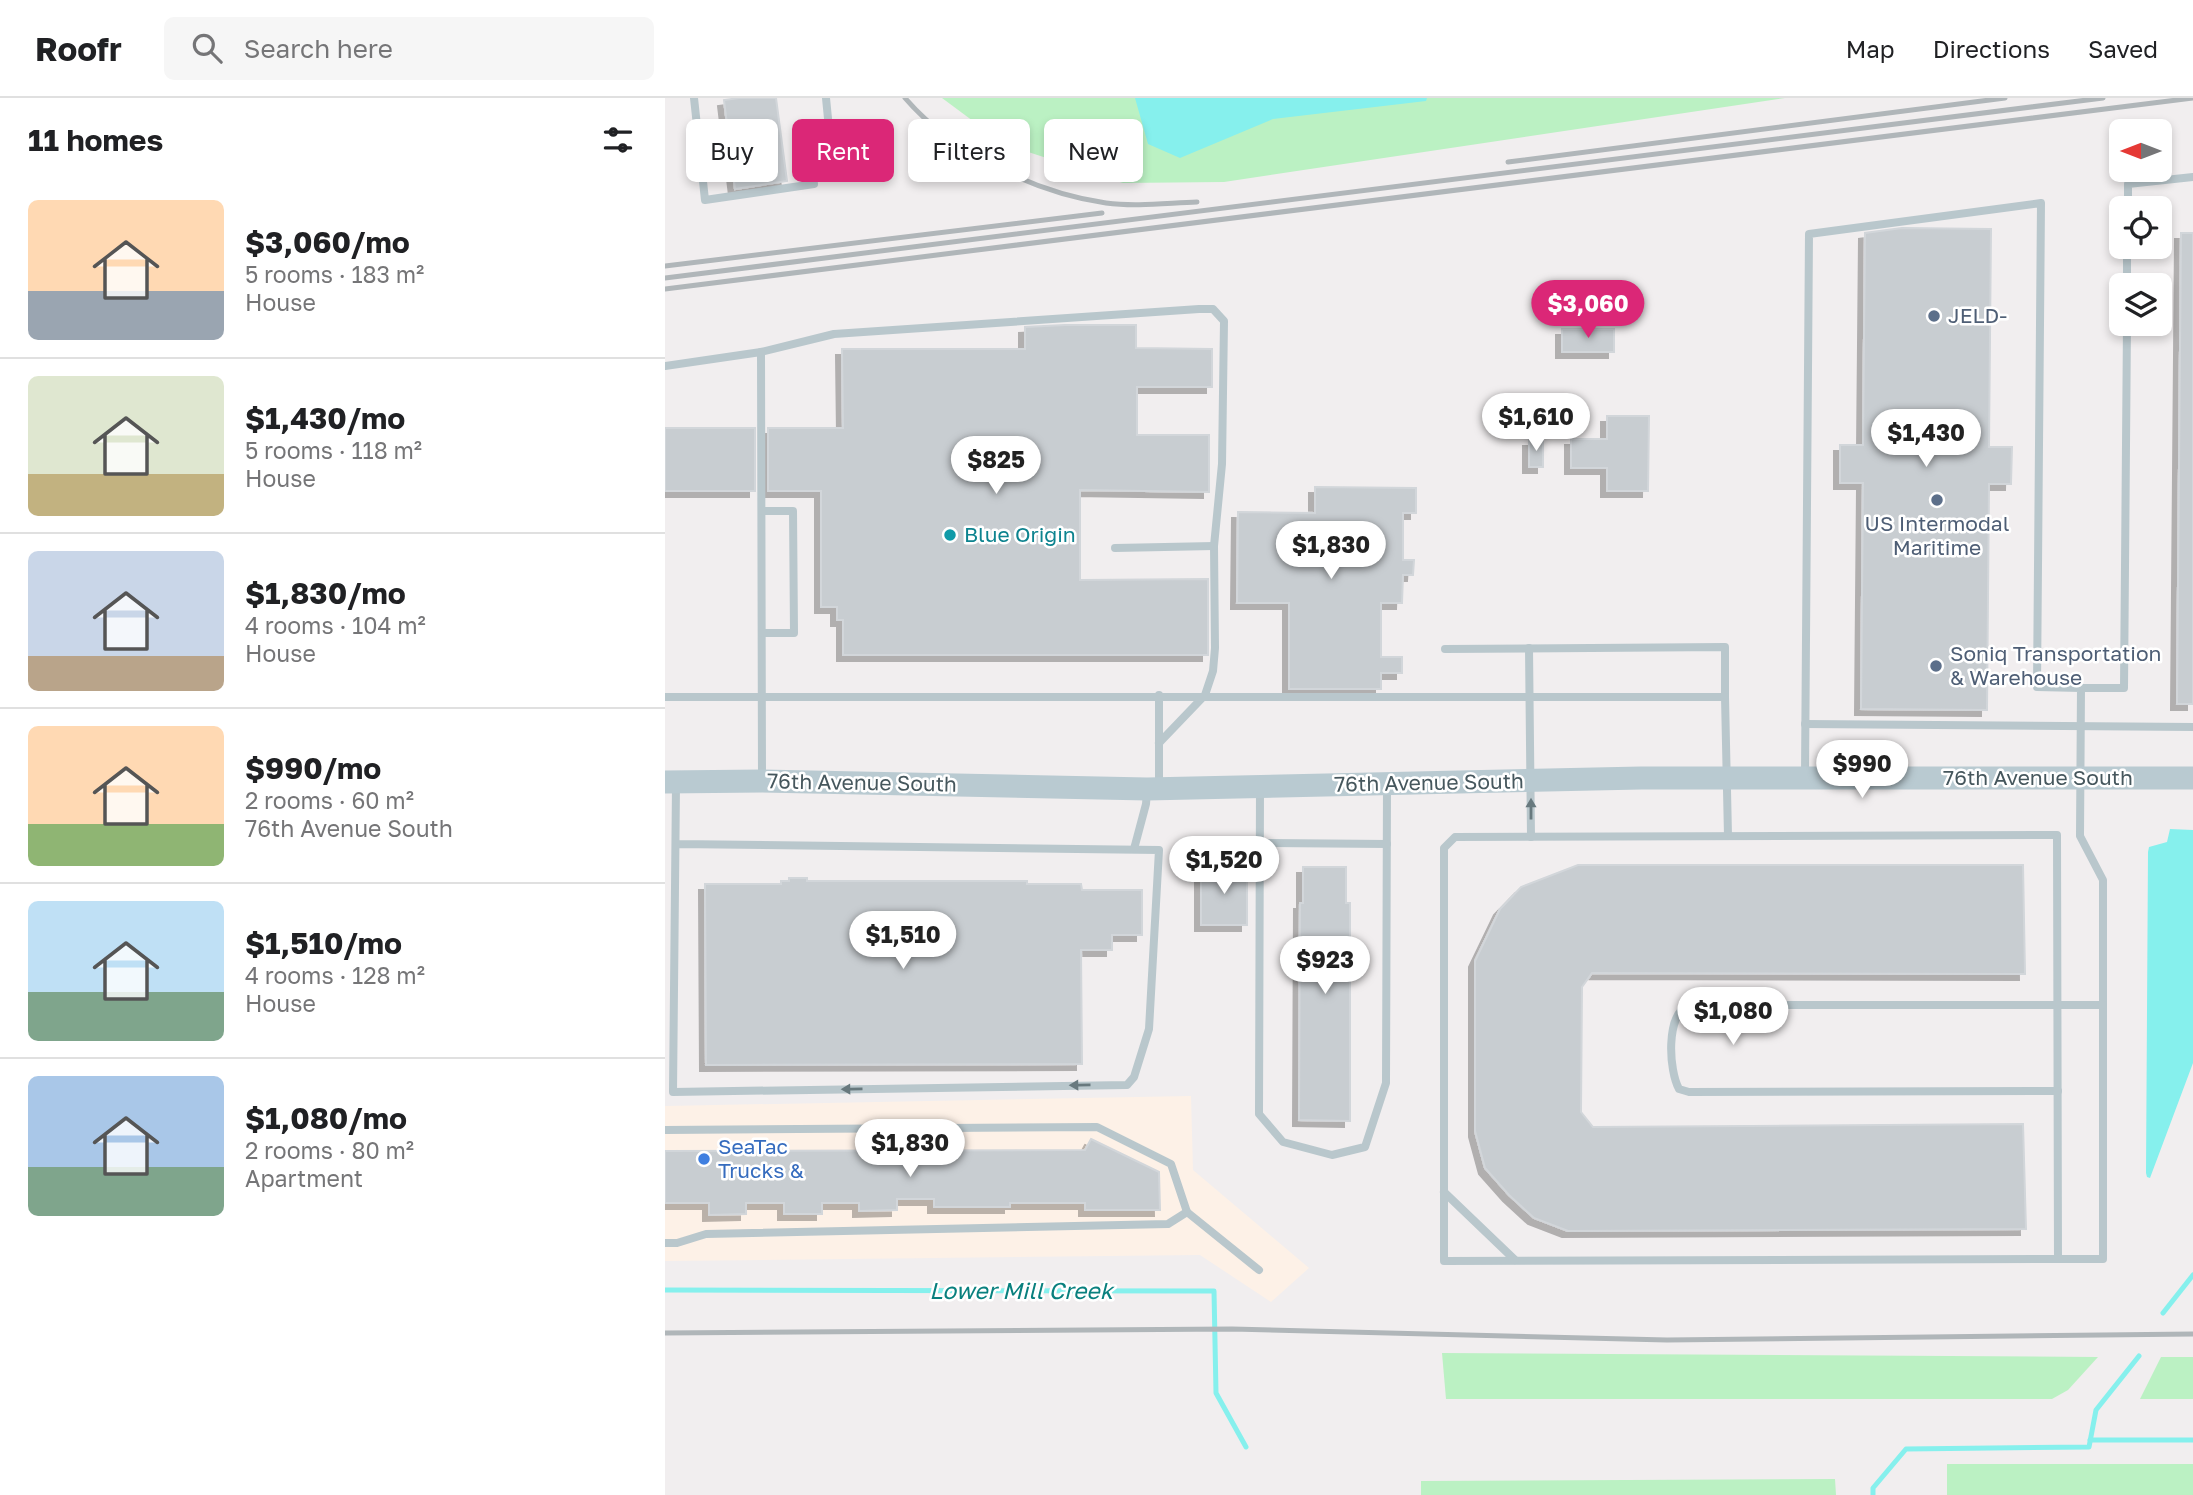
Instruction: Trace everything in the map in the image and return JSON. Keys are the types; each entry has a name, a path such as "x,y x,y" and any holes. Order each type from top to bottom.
{"street":[{"name":"76th Avenue South","path":"671,782 762,781 1153,788 1728,778 2193,778"}],"lane":[{"path":"694,98 705,201 814,184 812,160 832,159 826,98"},
{"path":"2128,196 2128,184 2193,177"},
{"path":"1804,778 1809,234 2041,203 2037,687 2124,688 2127,336"},
{"path":"665,366 761,352 834,334 1213,309 1224,321 1222,464 1214,546 1213,671 1205,695 1159,743"},
{"path":"761,352 762,781"},
{"path":"762,511 793,511 794,619 794,633 762,633"},
{"path":"1115,548 1214,546"},
{"path":"1445,649 1725,647 1728,836"},
{"path":"1529,648 1531,836"},
{"path":"2058,1259 2057,835 1455,837 1444,848 1444,1261 2103,1259 2103,880 2080,836 2081,688"},
{"path":"1134,849 1153,788 1159,743 1159,695"},
{"path":"665,697 1725,696"},
{"path":"1805,724 2193,727"},
{"path":"671,782 675,844 673,1092 1127,1085 1134,1077 1149,1029 1159,850 675,844"},
{"path":"1260,786 1259,1114 1283,1142 1332,1155 1365,1147 1386,1083 1387,785"},
{"path":"1260,844 1387,844"},
{"path":"2058,1091 1689,1092 1679,1089 1673,1075 1672,1030 1678,1014 1689,1005 2103,1004"},
{"path":"665,1130 1097,1127 1171,1164 1187,1212 1259,1270"},
{"path":"1444,1192 1515,1260"},
{"path":"665,1243 677,1243 706,1234 1168,1224 1187,1212"}],"shaded area":[{"path":"1191,1096 1193,1170 1309,1268 1271,1302 1200,1255 665,1261 665,1106"}],"green space":[{"path":"942,98 1785,98 1224,182 1123,183 1120,182 1143,182 1143,119 1044,119 1044,157 1030,153 1030,119 970,119"},
{"path":"1442,1353 2098,1357 2068,1390 2052,1399 1446,1399"},
{"path":"2161,1357 2193,1357 2193,1399 2140,1399"},
{"path":"1947,1464 2193,1464 2193,1495 1947,1495"},
{"path":"1835,1479 1836,1495 1421,1495 1421,1481"}],"water":[{"path":"1135,98 1427,98 1426,101 1273,119 1180,158 1148,144"},
{"path":"2170,829 2193,830 2193,1063 2150,1178 2146,1173 2148,852 2149,847 2167,842"}],"building":[{"path":"776,98 787,181 735,189 734,182 778,182 778,119 726,119 724,100"},
{"path":"1902,228 1991,229 1989,447 2012,447 2011,484 1989,484 1987,710 1861,709 1863,483 1840,483 1840,445 1863,445 1865,233"},
{"path":"2181,233 2193,233 2193,704 2177,704"},
{"name":"Blue Origin","path":"1136,325 1136,348 1212,349 1212,387 1137,387 1137,435 1209,435 1209,492 1080,490 1080,580 1208,579 1208,655 843,655 843,620 837,620 837,607 821,607 821,491 768,491 768,428 843,428 842,349 1025,349 1025,327"},
{"path":"1562,329 1614,329 1614,352 1562,352"},
{"path":"1607,416 1649,416 1648,491 1607,491 1607,468 1571,468 1571,439 1607,439"},
{"path":"665,428 755,428 755,491 665,491"},
{"path":"1529,440 1543,440 1543,467 1529,467"},
{"path":"1315,487 1416,488 1416,513 1403,513 1403,560 1414,560 1413,575 1403,575 1402,603 1381,603 1381,657 1402,657 1402,673 1381,673 1381,689 1289,689 1289,603 1237,603 1238,512 1315,513"},
{"path":"1578,865 2023,865 2025,974 1592,973 1582,987 1581,1112 1593,1127 2023,1124 2026,1229 1568,1231 1534,1218 1485,1168 1475,1131 1475,961 1500,909 1521,887"},
{"path":"1247,867 1247,925 1201,925 1201,868"},
{"path":"1303,867 1346,867 1346,903 1350,903 1350,1121 1299,1120 1300,903 1303,903"},
{"path":"789,878 807,878 807,881 1027,881 1027,884 1081,884 1082,890 1142,890 1142,935 1112,935 1112,950 1081,950 1082,1064 706,1065 705,884 781,884 781,881 789,881"},
{"path":"1091,1139 1159,1172 1160,1210 1085,1210 1085,1203 934,1207 934,1199 897,1199 897,1210 859,1211 859,1203 822,1203 822,1214 784,1214 784,1203 746,1203 746,1214 709,1215 709,1203 665,1203 665,1151 1085,1150"}],"waterway":[{"name":"Lower Mill Creek","path":"2163,1313 2193,1275"},
{"name":"Lower Mill Creek","path":"665,1290 1214,1291 1216,1393 1246,1447"},
{"name":"Lower Mill Creek","path":"1873,1495 1873,1488 1906,1449 2089,1447 2096,1410 2139,1356"},
{"path":"2090,1440 2193,1440"}],"railway":[{"path":"905,98 924,118 971,153 1024,180 1052,190 1079,198 1117,204 1197,202"},
{"path":"1508,162 2005,98"},
{"path":"665,278 2103,98"},
{"path":"665,289 2193,98"},
{"path":"665,266 1102,213"},
{"path":"665,1333 1232,1329 1667,1340 2193,1334"}],"place":[{"name":"JELD-","path":"1934,316"},
{"name":"US Intermodal Maritime","path":"1937,500"},
{"name":"Blue Origin","path":"950,535"},
{"name":"Soniq Transportation & Warehouse","path":"1936,666"},
{"name":"SeaTac Trucks &","path":"704,1159"}]}
